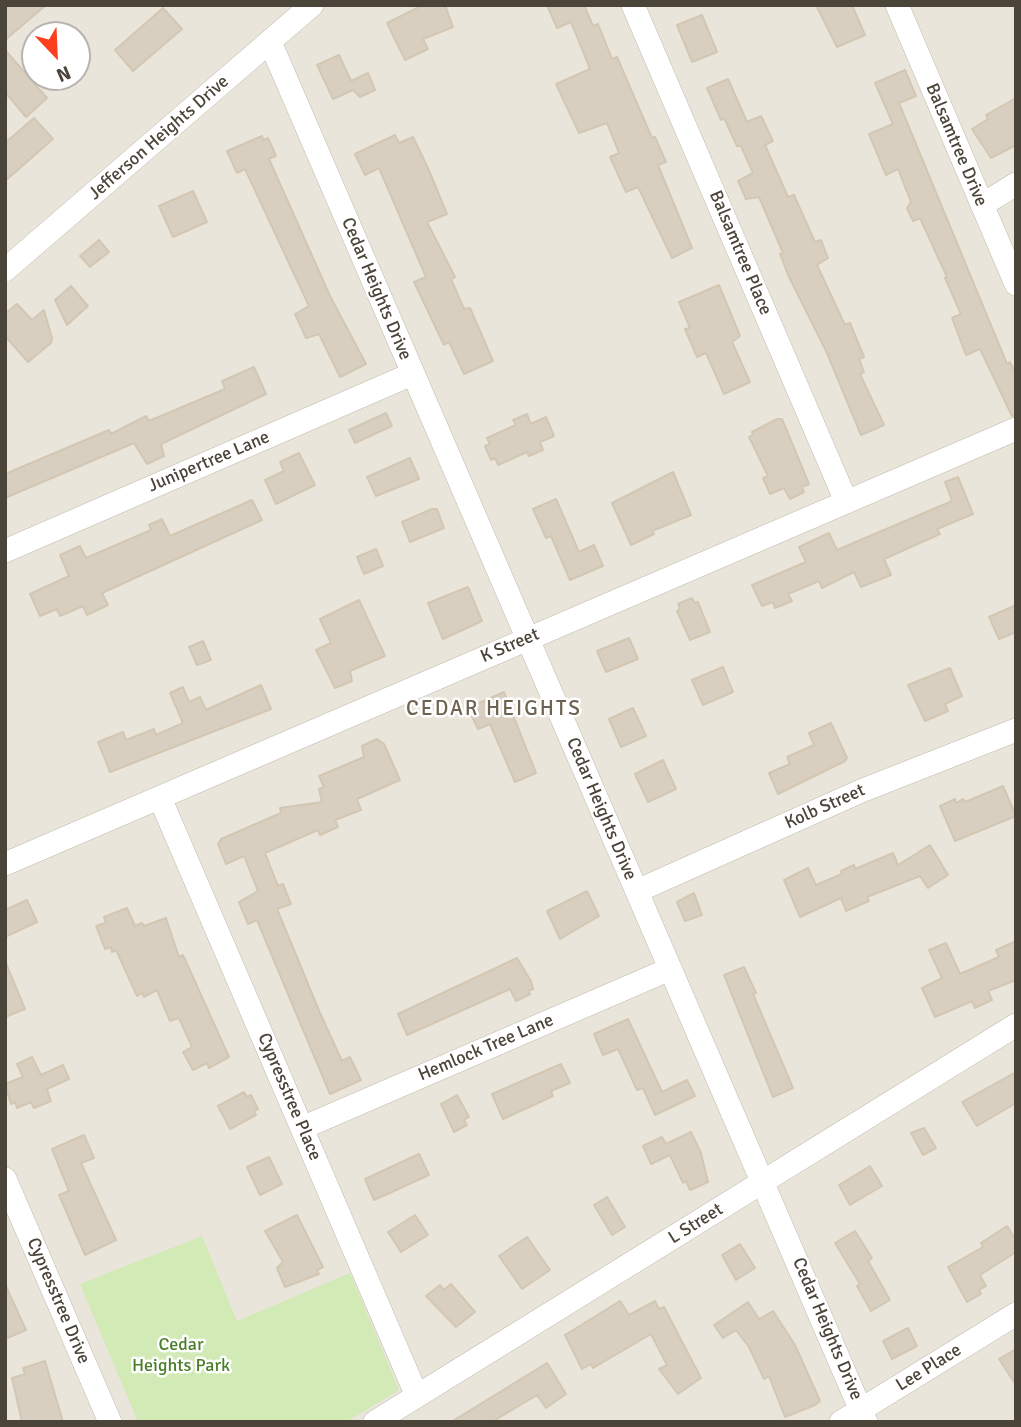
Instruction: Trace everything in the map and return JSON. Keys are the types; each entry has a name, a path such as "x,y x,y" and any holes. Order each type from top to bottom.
{"street":[{"name":"Jefferson Heights Drive","path":"5,270 312,5"},
{"name":"Balsamtree Place","path":"633,5 846,501"},
{"name":"Balsamtree Drive","path":"897,5 1016,284"},
{"name":"Cedar Heights Drive","path":"270,42 864,1416"},
{"path":"982,205 1016,184"},
{"name":"Junipertree Lane","path":"5,551 412,374"},
{"name":"K Street","path":"5,864 1016,429"},
{"name":"Kolb Street","path":"637,891 861,791 1016,730"},
{"name":"Cypresstree Place","path":"160,798 417,1396"},
{"name":"Hemlock Tree Lane","path":"302,1128 670,969"},
{"name":"L Street","path":"375,1422 1016,1025"},
{"name":"Cypresstree Drive","path":"5,1179 110,1422"},
{"name":"Lee Place","path":"841,1422 864,1416 1016,1314"}],"shaded area":[{"path":"5,5 1016,5 1016,1422 5,1422"}],"green space":[{"name":"Cedar Heights Park","path":"202,1236 237,1321 350,1273 399,1390 346,1422 138,1422 80,1284"}],"building":[{"path":"5,5 46,5 27,21 21,21 21,26 5,40"},
{"path":"423,5 445,5 453,27 423,39 428,49 405,60 387,23"},
{"path":"547,5 584,5 593,26 598,24 612,59 617,57 652,138 655,137 666,162 658,165 692,248 672,258 638,187 626,192 610,157 619,153 607,123 579,133 556,84 590,69 571,22 557,28"},
{"path":"816,5 852,5 865,35 837,47"},
{"path":"163,8 182,29 133,71 115,50"},
{"path":"702,15 717,52 692,62 677,25"},
{"path":"5,50 21,68 21,91 41,91 47,98 26,117 5,92"},
{"path":"339,55 351,81 368,73 375,90 360,97 353,90 333,99 317,65"},
{"path":"905,70 916,96 899,103 1007,364 1010,362 1016,374 1016,415 1012,416 980,349 966,355 952,318 961,314 945,278 947,277 920,218 913,221 907,208 911,202 898,169 886,175 869,134 893,124 875,83"},
{"path":"728,79 747,122 761,116 773,141 765,145 788,197 794,195 815,242 821,240 828,258 817,265 845,325 850,323 864,357 859,359 864,372 860,374 884,425 861,435 827,353 789,277 780,254 783,253 759,197 746,199 738,181 753,173 741,146 737,146 724,118 721,120 707,88"},
{"path":"1016,98 1016,145 991,158 972,129 988,119 986,115"},
{"path":"34,118 53,139 5,181 5,143"},
{"path":"395,135 399,143 413,137 428,168 447,214 427,222 455,277 451,279 464,309 470,308 493,361 464,374 449,342 444,345 414,282 426,277 379,168 365,175 355,154"},
{"path":"262,136 263,140 268,138 276,156 269,159 330,296 366,364 340,377 319,334 306,338 295,314 309,306 245,169 237,173 227,151"},
{"path":"193,191 207,222 173,237 159,206"},
{"path":"99,240 109,252 90,267 80,256"},
{"path":"719,285 740,336 732,342 750,382 724,394 706,353 697,357 685,329 690,328 679,302"},
{"path":"71,286 88,306 67,325 55,300"},
{"path":"17,304 32,320 44,310 52,338 51,343 28,362 5,336 5,314"},
{"path":"254,367 266,394 161,444 164,456 147,464 134,443 5,498 5,474 109,430 111,434 146,416 149,421 225,389 222,381"},
{"path":"386,413 392,426 355,443 349,430"},
{"path":"527,414 531,424 546,417 554,436 540,442 543,450 529,456 527,452 498,465 495,458 491,460 485,446 490,444 487,438 516,425 513,420"},
{"path":"782,419 809,484 802,487 804,492 790,499 784,488 770,494 763,478 768,476 749,437 753,435 752,432"},
{"path":"299,453 315,485 276,504 265,480 284,471 280,462"},
{"path":"410,458 419,479 376,496 367,477"},
{"path":"673,472 691,515 652,531 654,534 631,545 612,503"},
{"path":"958,477 973,514 937,529 940,534 884,559 891,575 861,587 854,572 822,588 819,581 788,594 792,601 775,608 773,602 762,606 752,585 806,562 799,547 829,533 837,550 952,501 945,482"},
{"path":"556,499 579,552 594,545 603,566 570,580 551,536 546,538 533,509"},
{"path":"252,500 262,520 102,593 108,605 87,615 83,606 60,616 57,609 40,616 30,594 69,576 60,555 80,546 86,558 151,530 149,525 162,519 170,536"},
{"path":"437,509 444,528 410,542 402,522"},
{"path":"376,549 383,566 364,574 357,557"},
{"path":"468,587 482,621 443,639 428,603"},
{"path":"692,598 695,603 698,602 710,632 690,640 677,611 680,609 678,604"},
{"path":"359,600 385,656 350,671 352,681 335,688 316,650 331,643 320,619"},
{"path":"1016,605 1016,632 999,639 989,617"},
{"path":"629,638 638,659 606,672 597,651"},
{"path":"203,641 211,660 197,665 189,647"},
{"path":"723,667 733,692 703,705 692,680"},
{"path":"950,668 962,696 945,704 948,711 925,721 908,685"},
{"path":"261,685 271,709 110,772 98,742 123,732 126,740 154,729 156,735 183,723 170,693 183,687 189,702 200,697 206,710"},
{"path":"504,692 536,773 515,782 490,724 478,729 468,708"},
{"path":"633,708 646,736 621,747 609,719"},
{"path":"831,723 847,758 845,761 778,794 769,773 790,764 787,757 814,745 809,733"},
{"path":"377,739 384,744 400,780 357,799 361,810 335,820 338,827 320,835 318,830 265,853 278,886 283,884 291,904 277,909 320,1013 342,1061 350,1057 361,1080 330,1094 257,920 248,924 239,902 258,891 244,856 226,864 218,844 221,839 281,813 280,808 322,802 319,789 324,787 319,776 364,757 362,746"},
{"path":"663,760 676,789 648,802 635,774"},
{"path":"1003,786 1016,816 955,841 940,806 955,799 956,803 963,799 965,802"},
{"path":"930,845 948,875 928,888 920,876 867,897 869,901 846,911 841,898 800,917 784,880 808,868 816,885 842,874 841,871 854,865 855,869 893,853 898,865"},
{"path":"587,891 599,916 560,939 547,911"},
{"path":"694,893 702,915 685,921 677,902"},
{"path":"27,900 37,922 5,937 5,910"},
{"path":"127,908 135,926 142,923 144,926 166,918 179,957 183,955 229,1057 209,1068 207,1063 193,1070 183,1052 192,1047 179,1018 170,1021 157,990 144,997 142,993 137,996 116,950 112,952 111,947 105,949 96,926 106,923 104,917"},
{"path":"1016,941 1016,980 988,991 992,1000 975,1008 972,1001 935,1017 922,988 942,978 929,950 946,943 960,974 999,957 996,950"},
{"path":"517,958 531,981 533,989 528,991 530,994 516,1001 510,989 407,1035 398,1014"},
{"path":"5,961 25,1009 5,1017"},
{"path":"744,967 793,1088 773,1097 724,975"},
{"path":"628,1019 662,1092 687,1080 695,1096 655,1115 643,1088 637,1090 618,1049 603,1055 594,1034"},
{"path":"32,1057 41,1075 63,1065 69,1079 47,1089 51,1101 34,1108 31,1102 17,1108 15,1102 11,1104 5,1084 23,1077 17,1064"},
{"path":"561,1064 570,1083 551,1091 553,1096 503,1119 492,1094"},
{"path":"1016,1072 1016,1103 977,1126 962,1102"},
{"path":"244,1092 247,1097 251,1095 258,1109 254,1111 256,1115 230,1129 218,1106"},
{"path":"457,1095 469,1117 464,1120 467,1125 454,1132 441,1104"},
{"path":"924,1128 936,1148 923,1155 911,1133"},
{"path":"691,1132 701,1153 708,1182 690,1190 686,1181 683,1183 670,1155 651,1164 643,1146 662,1137 666,1144"},
{"path":"84,1135 94,1158 81,1163 116,1240 85,1255 59,1195 69,1191 52,1149"},
{"path":"419,1154 429,1175 374,1200 365,1179"},
{"path":"269,1157 282,1184 260,1195 247,1167"},
{"path":"870,1166 882,1186 850,1205 839,1185"},
{"path":"607,1197 625,1227 612,1235 594,1205"},
{"path":"297,1215 323,1267 317,1270 319,1274 285,1287 277,1268 283,1262 265,1231"},
{"path":"415,1215 428,1235 401,1252 388,1232"},
{"path":"1007,1226 1016,1240 1016,1252 980,1275 986,1286 979,1290 981,1294 967,1302 948,1267 983,1247 981,1243"},
{"path":"855,1231 872,1258 868,1261 890,1300 871,1311 857,1286 860,1284 835,1243"},
{"path":"527,1237 550,1270 522,1289 499,1256"},
{"path":"740,1244 755,1268 736,1280 722,1255"},
{"path":"5,1284 26,1330 5,1339"},
{"path":"451,1284 475,1312 456,1327 426,1296 440,1285 444,1290"},
{"path":"620,1301 629,1315 655,1301 659,1309 664,1307 701,1378 678,1394 659,1369 667,1365 651,1334 593,1368 591,1364 582,1369 565,1335"},
{"path":"748,1302 759,1319 773,1311 795,1345 820,1401 815,1405 785,1417 769,1376 764,1379 749,1347 736,1330 723,1338 714,1325"},
{"path":"908,1328 917,1346 892,1359 883,1341"},
{"path":"1016,1349 1016,1385 999,1359"},
{"path":"45,1361 63,1422 22,1422 12,1378 25,1374 23,1368"},
{"path":"547,1363 566,1394 546,1408 537,1395 492,1422 451,1422"}],"district":[{"name":"CEDAR HEIGHTS","path":"494,709"}]}
